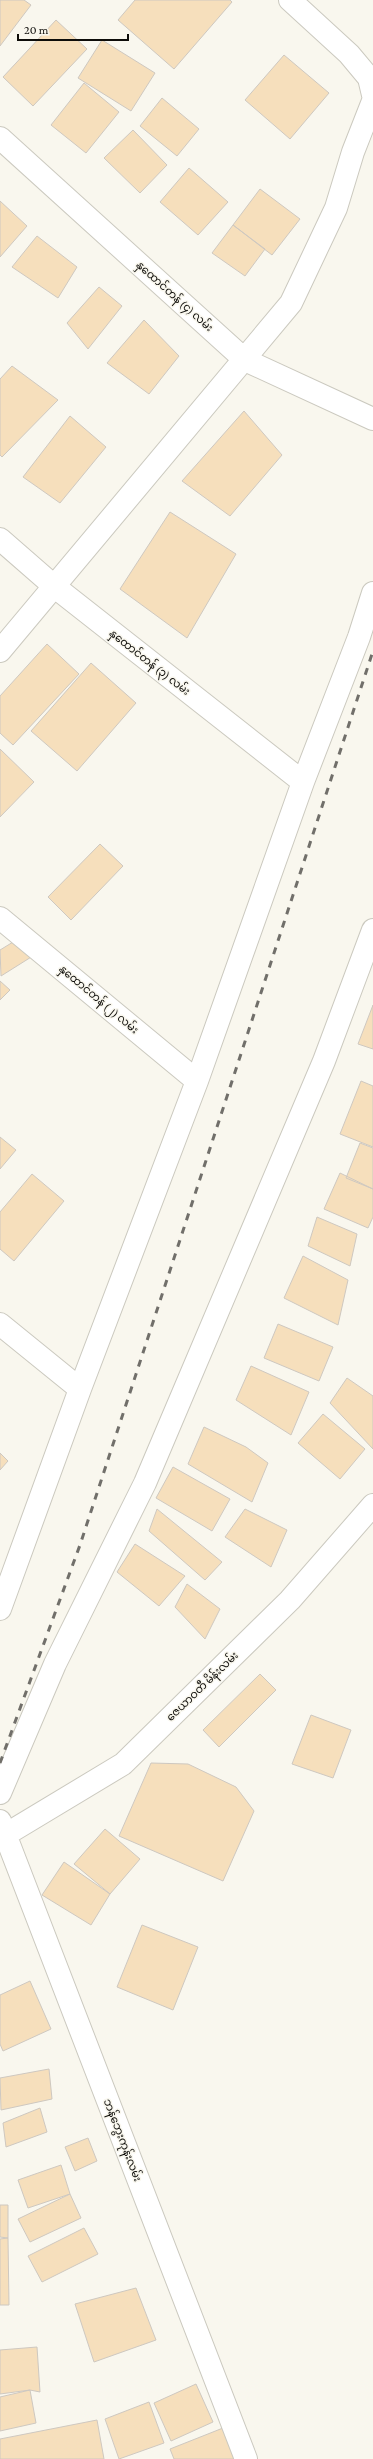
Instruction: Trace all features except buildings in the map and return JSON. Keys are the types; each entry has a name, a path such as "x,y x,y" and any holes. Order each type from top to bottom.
{"street":[{"path":"290,0 349,54 369,78 373,95"},
{"path":"0,650 55,587 291,303 336,208 353,152 373,100"},
{"name":"နှထောင်တန် (၄) လမ်း","path":"0,138 245,360 373,419"},
{"name":"နှထောင်တန် (၃) လမ်း","path":"0,539 55,587 303,782"},
{"path":"0,1609 80,1389 197,1081 303,782 359,638 373,593"},
{"name":"နှထောင်တန် (၂) လမ်း","path":"0,918 197,1081"},
{"path":"0,1793 55,1664 145,1483 324,1062 373,930"},
{"path":"0,1324 80,1389"},
{"name":"ဇေယာဝတီ မိန်းလမ်း","path":"3,1828 123,1764 290,1600 373,1505"},
{"name":"ဘန်ဘွေးကုန်းလမ်း","path":"3,1828 246,2459"}],"railway":[{"path":"0,1763 80,1545 373,651"}]}
